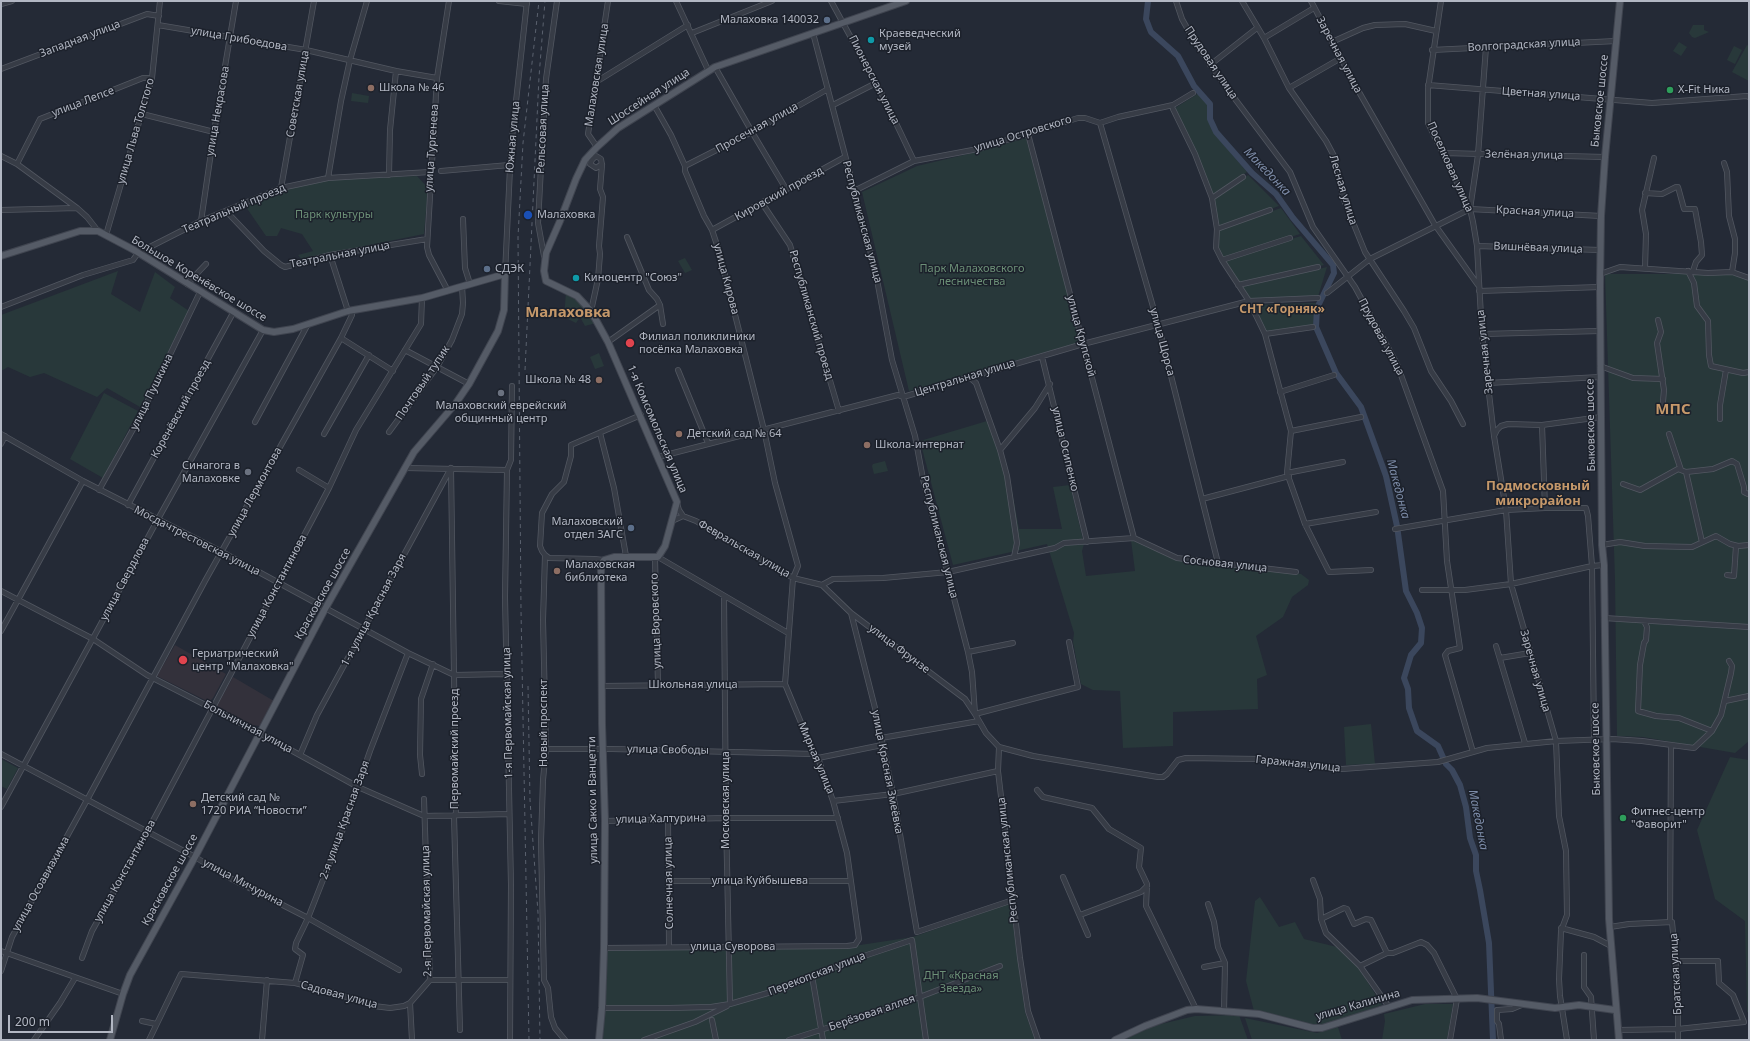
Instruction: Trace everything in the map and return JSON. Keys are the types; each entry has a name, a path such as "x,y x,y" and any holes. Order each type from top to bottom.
{"main road":[{"name":"Шоссейная улица","path":"591,311 574,293 546,280 544,275 544,258 576,179 596,147 618,128 715,66 906,1"},
{"name":"Быковское шоссе","path":"1619,1040 1615,1010 1610,927 1604,565 1602,544 1600,250 1604,157 1620,1"},
{"name":"Большое Коренёвское шоссе","path":"98,231 138,253 233,313 263,330 279,332 350,310 422,298 505,274"},
{"path":"1,256 80,232 98,231"},
{"name":"Красковское шоссе","path":"110,1040 123,994 139,958 195,857 325,609 414,452 456,404 469,384 498,331 505,304 505,274"},
{"name":"1-я Комсомольская улица","path":"591,311 608,342 641,415 677,502 664,546 656,558"},
{"path":"604,560 626,556 656,558"},
{"name":"улица Сакко и Ванцетти","path":"599,1040 602,1008 604,948 605,821 601,572 604,560"},
{"name":"улица Калинина","path":"1115,1040 1145,1026 1187,1010 1196,1009 1260,1014 1313,1028 1322,1028 1412,1000 1492,1000 1562,1008 1572,1006 1590,1006 1615,1010"}],"street":[{"path":"1,4 12,1"},
{"name":"улица Льва Толстого","path":"106,235 152,78 160,1"},
{"name":"улица Некрасова","path":"201,221 236,1"},
{"name":"Советская улица","path":"281,188 314,1"},
{"path":"328,178 341,101 350,60 367,1"},
{"name":"улица Тургенева","path":"448,291 429,255 427,239 437,78 449,1"},
{"path":"499,1 527,2"},
{"name":"Рельсовая улица","path":"544,258 538,223 546,79 557,1"},
{"name":"Малаховская улица","path":"596,147 588,134 608,1"},
{"path":"683,1 677,2 708,70"},
{"path":"692,33 772,1"},
{"name":"Пионерская улица","path":"831,1 876,83 914,161"},
{"name":"Прудовая улица","path":"1176,1 1186,28 1210,65 1290,172 1313,227 1347,276 1376,324 1397,364 1443,491 1445,536 1451,590 1460,648 1448,651 1445,655 1473,752"},
{"name":"Лесная улица","path":"1242,1 1264,38 1289,88 1326,141 1334,156 1344,200 1365,252 1414,328 1431,371 1451,401 1463,424"},
{"name":"Заречная улица","path":"1311,1 1332,42 1435,225 1478,286 1494,436 1506,510 1511,584 1556,741 1559,816 1566,851 1567,915 1561,928 1559,973 1567,1040"},
{"name":"Поселковая улица","path":"1440,1 1428,85 1428,123 1470,209 1477,246 1478,286"},
{"name":"Южная улица","path":"505,274 509,165 527,2"},
{"path":"1264,38 1314,8"},
{"name":"Западная улица","path":"1,69 147,14 159,16"},
{"path":"1332,42 1363,28 1375,25 1406,24 1436,31"},
{"name":"улица Грибоедова","path":"158,25 306,50 396,71 437,78"},
{"path":"596,82 688,25"},
{"path":"1210,65 1257,28"},
{"name":"Республиканская улица","path":"814,33 875,269 892,360 914,436 968,652 972,672 975,714 986,734 999,747 998,771 1012,900 1025,995 1038,1040"},
{"name":"Волгоградская улица","path":"1432,50 1616,40"},
{"path":"1327,293 1370,259 1435,225 1470,209 1478,155 1486,47"},
{"path":"1289,88 1341,58"},
{"path":"715,66 786,189"},
{"path":"389,175 390,130 396,71"},
{"name":"улица Лепсе","path":"17,164 40,119 143,78 152,78"},
{"path":"833,105 876,83"},
{"name":"Цветная улица","path":"1428,85 1652,102 1749,97"},
{"name":"Просечная улица","path":"685,166 752,132 828,89"},
{"path":"1100,123 1118,117 1173,105 1193,93"},
{"name":"улица Кирова","path":"654,105 672,136 704,216 712,230 798,566 793,578"},
{"path":"1173,109 1195,154 1212,198 1217,229 1216,248 1238,285 1250,301 1265,334 1291,431 1288,475 1305,524 1329,572 1371,570"},
{"path":"142,114 214,132"},
{"name":"улица Островского","path":"854,191 914,161 978,149 1078,118 1085,118 1100,123"},
{"name":"улица Щорса","path":"1100,123 1158,324 1218,562"},
{"name":"улица Крупской","path":"1028,134 1134,538"},
{"name":"Зелёная улица","path":"1443,153 1604,157"},
{"path":"1,156 17,164 77,208 88,217 98,231"},
{"path":"590,158 598,157 602,164 600,189 603,197 598,279 591,311"},
{"name":"Кировский проезд","path":"712,230 845,157"},
{"path":"1645,268 1646,234 1642,210 1644,193 1654,158"},
{"path":"1724,163 1727,172 1729,216 1735,240 1735,253 1732,272"},
{"path":"441,171 509,165"},
{"name":"Театральный проезд","path":"1,307 83,275 133,260 138,253 201,221 281,188 328,178 430,172"},
{"path":"1212,198 1243,177"},
{"path":"1644,193 1662,194 1678,187 1684,209 1695,209 1702,255 1690,271"},
{"name":"Республиканский проезд","path":"762,203 790,245 839,411"},
{"path":"1,210 77,208"},
{"name":"Красная улица","path":"1470,209 1601,216"},
{"path":"1217,229 1270,210"},
{"name":"Театральная улица","path":"226,211 264,251 285,267 330,255 427,239"},
{"path":"463,219 465,268 470,284"},
{"path":"628,236 649,290 658,299 663,324"},
{"path":"1222,260 1290,238"},
{"name":"Вишнёвая улица","path":"1477,246 1600,250"},
{"path":"330,255 350,310"},
{"path":"187,284 206,264"},
{"path":"1238,285 1318,267"},
{"path":"1600,274 1620,267 1732,272 1749,278"},
{"path":"1690,271 1694,283 1697,306 1708,321 1709,355 1711,366 1743,373 1749,372"},
{"name":"Почтовый тупик","path":"389,432 437,367 452,340 462,314 462,286"},
{"path":"1479,291 1600,286"},
{"name":"улица Пушкина","path":"99,490 140,418 200,292"},
{"name":"улица Константинова","path":"82,958 92,931 147,832 279,583 329,488 356,430 421,324 422,298"},
{"name":"Центральная улица","path":"658,458 708,443 898,395 903,397 1083,344 1250,301 1318,298"},
{"path":"608,342 660,305"},
{"name":"улица Лермонтова","path":"87,800 152,678 341,338 352,315 350,310"},
{"name":"Коренёвский проезд","path":"128,505 233,313"},
{"path":"1658,320 1660,332 1658,350 1663,379 1664,402 1662,413"},
{"path":"255,422 308,324"},
{"path":"1265,334 1313,327"},
{"name":"улица Свердлова","path":"1,807 263,330"},
{"path":"1482,334 1600,331"},
{"path":"341,338 393,371"},
{"path":"405,350 469,384"},
{"path":"324,434 369,355"},
{"name":"улица Осипенко","path":"1042,356 1087,542"},
{"path":"1600,366 1633,378 1663,379"},
{"path":"678,370 708,443"},
{"path":"1720,419 1720,405 1726,370"},
{"path":"1280,392 1334,375"},
{"path":"969,377 976,383 1000,450 1011,500 1017,543 1014,557"},
{"path":"1488,383 1600,377"},
{"path":"1000,450 1035,408 1050,384"},
{"name":"1-я Первомайская улица","path":"510,1040 509,980 511,885 505,597 507,470 511,460 512,386"},
{"path":"626,556 614,488 600,433 641,415"},
{"path":"1291,431 1361,417"},
{"path":"1494,436 1497,430 1508,424 1542,425 1601,417"},
{"path":"1542,425 1545,508"},
{"name":"Новый проспект","path":"564,1040 555,1028 551,1017 548,988 544,980 542,841 543,780 546,749 543,620 545,555 540,546 542,513 552,494 564,482 571,445 600,433"},
{"path":"1669,434 1683,471 1702,542"},
{"path":"1,444 3,435"},
{"name":"Мосдачтрестовская улица","path":"3,435 99,490 222,552 325,609 408,653 454,675 507,674"},
{"path":"1622,484 1640,490 1678,469 1683,471 1712,469 1732,460 1737,464 1744,487 1744,492 1748,494"},
{"path":"1202,499 1288,475 1342,462"},
{"path":"405,468 507,470"},
{"name":"1-я улица Красная Заря","path":"300,755 317,715 451,468"},
{"name":"Первомайский проезд","path":"451,468 456,813 454,816 460,1030"},
{"path":"299,470 329,488"},
{"path":"1,631 83,481"},
{"path":"672,521 683,516 679,510 677,502"},
{"path":"1397,528 1506,510 1586,508 1592,566 1594,739"},
{"path":"1305,524 1376,512"},
{"name":"Февральская улица","path":"683,516 696,521 793,578 822,585"},
{"path":"1602,544 1620,542 1644,546 1692,547 1716,536 1736,546 1749,545"},
{"name":"Сосновая улица","path":"948,572 1055,548 1064,543 1134,538 1177,558 1296,572"},
{"path":"1727,575 1734,576 1736,546"},
{"path":"545,555 549,558 604,560"},
{"path":"656,558 788,632"},
{"name":"улица Воровского","path":"656,558 658,684"},
{"path":"1422,590 1465,590 1511,584 1592,566 1604,565"},
{"path":"822,585 833,579 883,578 948,572"},
{"name":"Мирная улица","path":"793,578 785,684 814,754 818,758 838,818 847,853 859,939"},
{"name":"улица Фрунзе","path":"822,585 851,613 955,691 965,700 975,714"},
{"name":"Больничная улица","path":"1,591 92,639 152,678 212,708 358,787 424,816 509,814"},
{"name":"Московская улица","path":"724,596 726,818 730,1004"},
{"name":"улица Красная Змеёвка","path":"851,613 893,794 917,932 1012,900"},
{"path":"1604,618 1749,627"},
{"path":"1644,620 1647,627 1646,640 1644,643 1640,665 1638,711 1656,716 1679,718 1712,731 1721,715 1725,701 1732,666 1729,661"},
{"path":"968,652 1013,642"},
{"path":"975,714 1078,687 1069,642"},
{"path":"1496,646 1525,743"},
{"name":"2-я улица Красная Заря","path":"295,983 303,955 294,949 308,918 343,829 370,751 408,653"},
{"path":"1500,658 1530,653"},
{"path":"422,774 420,755 421,699 432,664"},
{"name":"Школьная улица","path":"602,686 658,684 785,684"},
{"path":"1725,701 1749,696"},
{"path":"881,738 979,721"},
{"name":"Гаражная улица","path":"999,747 1035,756 1163,777 1178,760 1186,758 1259,759 1342,769 1390,767 1444,761 1487,748 1556,741 1606,738 1694,748 1712,731"},
{"path":"818,758 882,744"},
{"name":"Братская улица","path":"1671,745 1671,923 1676,961 1678,1028 1744,1022 1733,996 1719,983 1718,961 1676,961"},
{"name":"улица Свободы","path":"546,749 726,751 814,754"},
{"name":"улица Мичурина","path":"1,754 195,857 230,878 308,918 399,970"},
{"path":"833,801 893,794 998,771"},
{"path":"1036,790 1043,797 1092,808 1109,829 1141,848 1139,867 1147,886 1146,906 1196,1009"},
{"name":"2-я Первомайская улица","path":"410,1003 430,980 424,799"},
{"name":"улица Осоавиахима","path":"1,971 12,937 87,800"},
{"name":"улица Халтурина","path":"605,821 726,818 838,818"},
{"name":"Солнечная улица","path":"668,819 670,881 669,946"},
{"path":"1064,877 1088,935"},
{"name":"улица Куйбышева","path":"670,881 727,882 850,880"},
{"path":"1313,880 1320,899 1320,919 1329,937 1360,966 1389,1007"},
{"path":"1080,915 1141,892 1147,886"},
{"path":"1208,904 1214,922 1218,947 1225,963 1224,1012"},
{"path":"1320,919 1344,908 1347,910 1354,924 1366,919 1371,920 1387,953"},
{"path":"1610,927 1629,924 1671,923"},
{"path":"1561,928 1594,937 1611,946"},
{"name":"улица Суворова","path":"604,948 669,946 728,948 848,946 855,945 859,939"},
{"name":"Перекопская улица","path":"602,1008 711,1007 730,1004 785,988 854,959 912,940 920,998"},
{"path":"1360,966 1387,953 1393,953 1421,942 1427,945 1434,953 1457,999 1450,1040"},
{"path":"1,951 123,994"},
{"path":"1584,956 1584,986 1590,995 1594,1040"},
{"path":"1204,967 1225,963"},
{"name":"Берёзовая аллея","path":"789,1040 920,998 1000,966"},
{"name":"Садовая улица","path":"156,1024 181,974 295,983 334,993 374,1006 390,1008 404,1006 410,1003"},
{"path":"812,976 823,1040"},
{"path":"34,1040 60,1003 75,978"},
{"path":"262,1040 267,980"},
{"path":"430,980 509,980"},
{"path":"920,998 926,1040"},
{"path":"410,1003 412,1040"},
{"path":"644,1040 695,1022 730,1004"},
{"path":"1501,1040 1499,1024 1496,1021 1496,1010 1512,1009 1524,1004"},
{"path":"712,1020 716,1040"},
{"path":"142,1021 156,1024 150,1040"},
{"path":"1618,1030 1678,1028 1678,1040"}],"shaded area":[{"name":"Гериатрический центр \"Малаховка\"","path":"175,645 226,674 213,698 209,702 157,676"},
{"name":"Гериатрический центр \"Малаховка\"","path":"233,677 274,701 260,726 250,725 217,706"}],"green space":[{"path":"1693,25 1704,25 1704,30 1709,32 1695,38 1692,37 1689,33"},
{"path":"1679,42 1687,47 1681,56 1673,51"},
{"path":"1747,45 1749,46 1749,81 1732,72"},
{"path":"1734,46 1742,50 1735,64 1727,60"},
{"path":"352,93 369,96 368,103 351,101"},
{"path":"1199,93 1209,105 1209,120 1214,133 1247,172 1212,196 1175,108"},
{"name":"Парк Малаховского лесничества","path":"1026,138 1081,342 909,391 862,192 917,166 985,150"},
{"path":"1248,175 1279,206 1217,228 1213,198"},
{"name":"Парк культуры","path":"417,176 428,188 424,234 335,252 303,261 298,255 313,251 302,234 281,228 277,236 266,236 246,207 276,192 299,184 330,180"},
{"path":"1281,208 1300,234 1223,258 1218,248 1218,230"},
{"path":"1301,236 1324,265 1240,285 1224,260"},
{"path":"685,258 692,270 685,273 678,261"},
{"path":"1327,267 1317,300 1251,303 1241,287"},
{"path":"118,271 111,294 140,312 155,272 175,287 170,298 189,311 140,407 107,388 97,397 44,373 30,377 8,367 1,371 1,315"},
{"path":"1605,274 1729,274 1749,280 1749,741 1735,753 1643,737 1617,736 1615,580"},
{"path":"566,292 575,297 589,311 596,323 585,326 580,317 576,323 564,317"},
{"path":"1316,303 1315,327 1266,334 1253,305"},
{"path":"599,353 604,366 595,369 590,357"},
{"path":"104,393 138,411 103,478 70,459"},
{"path":"987,421 1009,475 1019,529 1062,529 1053,487 1070,485 1084,544 1082,551 1086,576 1135,571 1131,540 1176,560 1301,574 1309,580 1308,585 1292,597 1283,617 1256,636 1267,675 1257,679 1258,709 1173,712 1173,746 1123,748 1120,691 1093,690 1081,684 1073,642 1074,633 1047,544 953,565 920,441"},
{"path":"885,461 888,471 874,474 873,464"},
{"path":"1371,724 1375,764 1346,765 1344,727"},
{"path":"1730,757 1749,760 1749,1013 1747,1012 1745,921 1715,899 1697,830"},
{"path":"1,759 18,768 7,789 1,786"},
{"path":"1260,897 1279,927 1295,922 1304,939 1337,947 1358,967 1382,1005 1323,1026 1314,1027 1254,1011 1246,981 1255,901"},
{"name":"ДНТ «Красная Звезда»","path":"1010,903 1025,1012 1035,1040 603,1040 606,951 670,948 732,951 847,947 913,937"},
{"path":"1425,1004 1453,1004 1447,1040 1382,1040 1385,1021 1384,1014"},
{"path":"1239,1015 1248,1040 1124,1040 1153,1026 1195,1016"},
{"path":"1245,1018 1317,1033 1338,1027 1342,1040 1252,1040"}],"waterway":[{"name":"Македонка","path":"1148,1 1146,19 1151,32 1178,56 1194,86 1210,104 1210,119 1216,132 1252,173 1276,194 1293,218 1333,265 1334,273 1317,308 1316,327 1336,373 1361,407 1386,476 1397,526 1406,591 1417,613 1422,628 1421,643 1411,655 1404,678 1408,689 1409,708 1417,731 1438,746 1446,764 1452,770 1460,785 1466,807 1470,838 1476,855 1476,871 1489,943 1493,1040"}],"railway":[{"path":"529,1040 521,610 518,237 523,143 539,1"},
{"path":"525,370 539,77 545,1"},
{"path":"528,686 530,800 538,913 540,1040"}],"place":[{"name":"Малаховка 140032","path":"827,20"},
{"name":"Краеведческий музей","path":"871,40"},
{"name":"Школа № 46","path":"371,88"},
{"name":"X-Fit Ника","path":"1670,90"},
{"name":"Малаховка","path":"528,215"},
{"name":"СДЭК","path":"487,269"},
{"name":"Киноцентр \"Союз\"","path":"576,278"},
{"name":"Филиал поликлиники посёлка Малаховка","path":"630,343"},
{"name":"Школа № 48","path":"599,380"},
{"name":"Малаховский еврейский общинный центр","path":"501,393"},
{"name":"Детский сад № 64","path":"679,434"},
{"name":"Школа-интернат","path":"867,445"},
{"name":"Синагога в Малаховке","path":"248,472"},
{"name":"Малаховский отдел ЗАГС","path":"631,528"},
{"name":"Малаховская библиотека","path":"557,571"},
{"name":"Гериатрический центр \"Малаховка\"","path":"183,660"},
{"name":"Детский сад № 1720 РИА “Новости”","path":"193,804"},
{"name":"Фитнес-центр \"Фаворит\"","path":"1623,818"}],"district":[{"name":"СНТ «Горняк»","path":"1282,310"},
{"name":"Малаховка","path":"568,313"},
{"name":"МПС","path":"1673,410"},
{"name":"Подмосковный микрорайон","path":"1538,494"}]}
